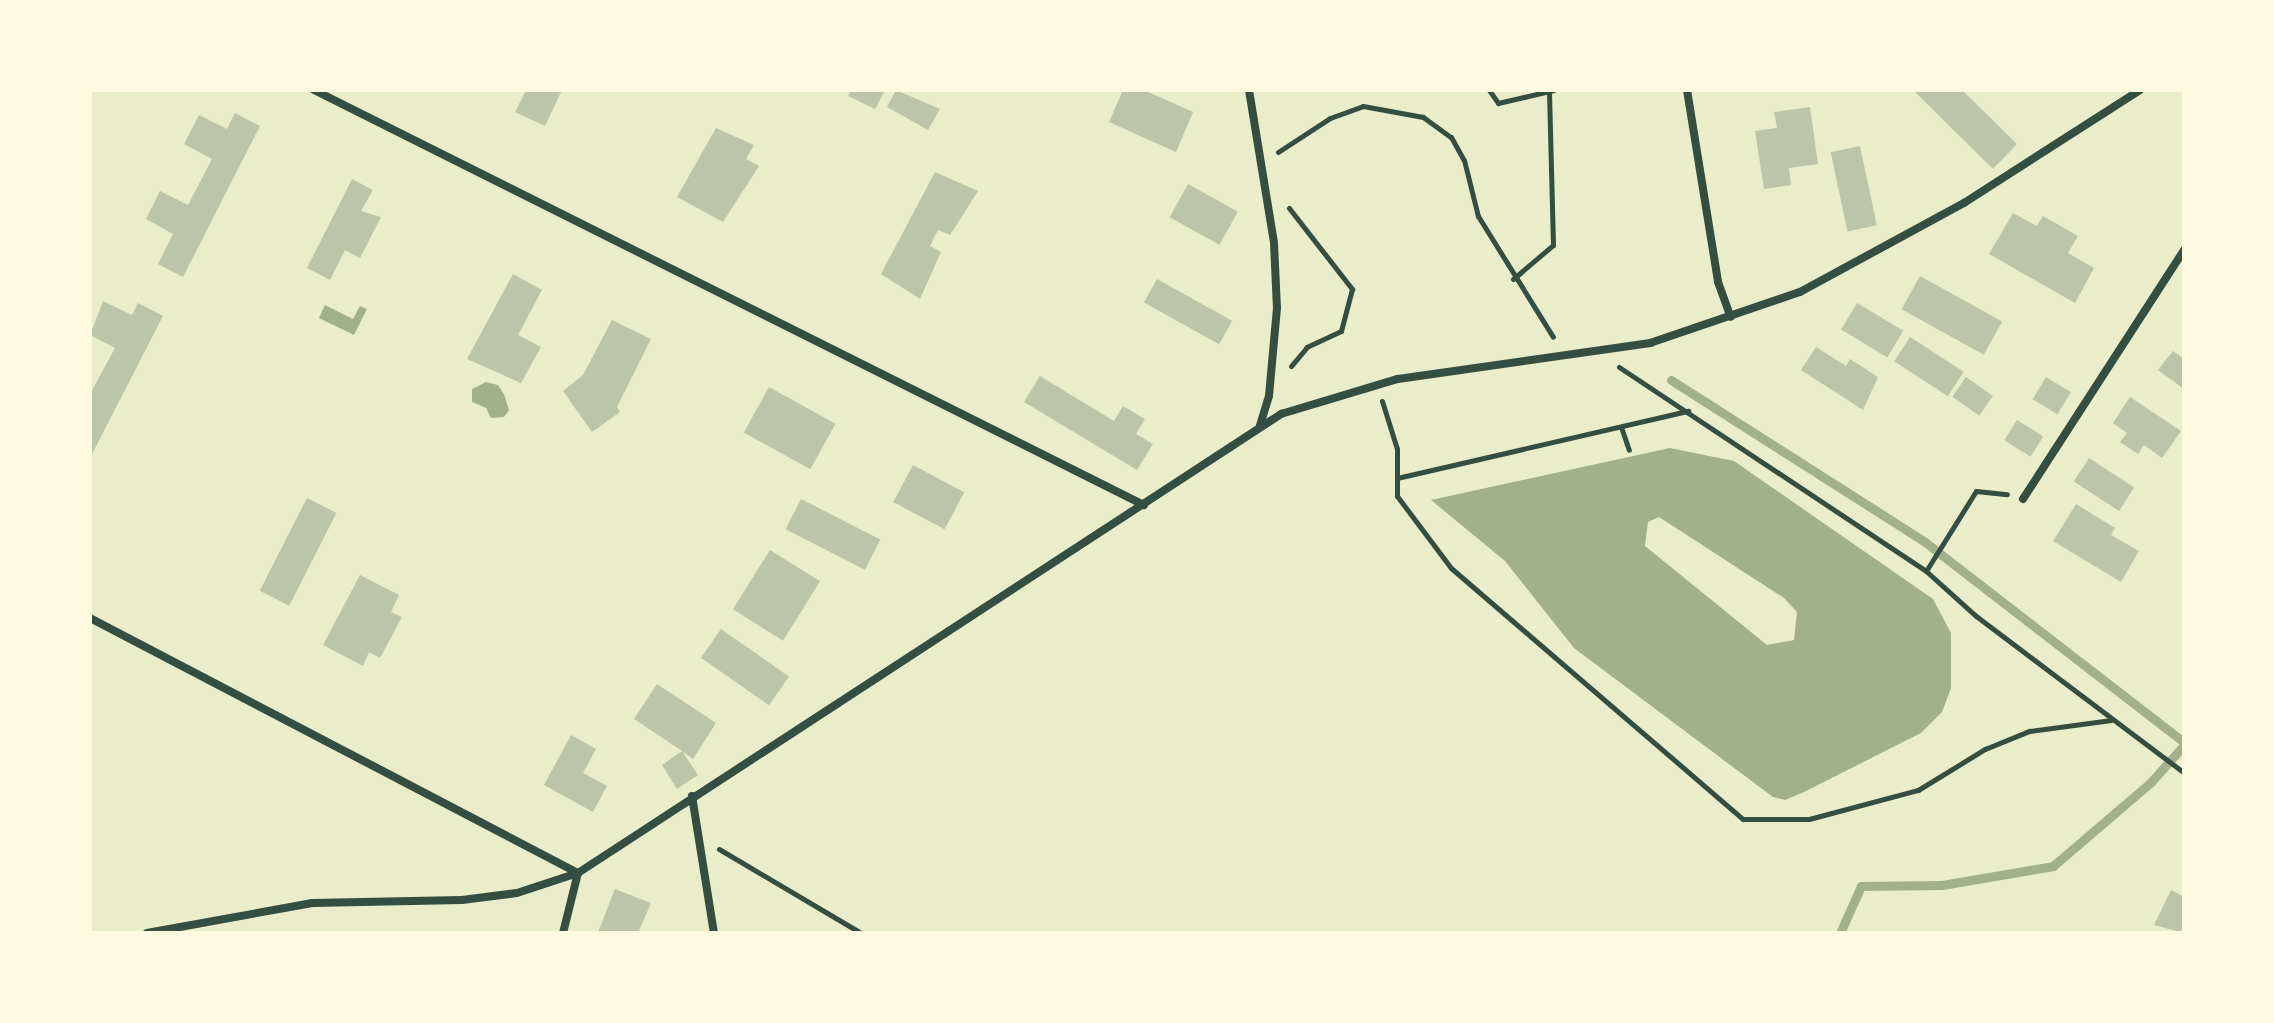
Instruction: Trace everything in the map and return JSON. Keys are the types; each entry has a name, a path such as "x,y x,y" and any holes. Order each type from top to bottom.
{"street":[{"path":"314,90 1144,505"},
{"path":"1249,90 1274,243 1277,308 1269,396 1260,426"},
{"path":"1687,90 1718,282 1731,317"},
{"path":"147,933 312,903 462,900 517,893 578,873 692,796 1144,505 1260,426 1376,385 1650,343 1800,292 1964,203 2140,90"},
{"path":"2023,499 2184,250"},
{"path":"90,618 578,873"},
{"path":"692,796 714,933"},
{"path":"563,933 578,873"}],"path":[{"path":"1489,90 1498,103 1551,91 1553,245 1513,279"},
{"path":"1261,163 1330,118 1363,106 1423,117 1451,137 1464,160 1478,216 1513,279 1546,328"},
{"path":"1269,396 1307,347 1341,331 1352,289 1284,202"},
{"path":"1594,352 1688,411 1926,571 2111,720 2184,773"},
{"path":"1376,385 1397,449 1397,496 1451,568 1743,819 1809,819 1918,790 1985,749 2029,731 2111,720"},
{"path":"1397,478 1688,411"},
{"path":"1621,427 1629,450"},
{"path":"1926,571 1976,491 1993,489 2023,499"},
{"path":"697,837 861,933"}],"shaded area":[{"path":"325,305 353,319 360,306 367,309 354,335 319,318"},
{"path":"486,382 498,385 504,394 509,410 504,417 491,418 486,408 472,402 472,389"},
{"path":"1670,448 1734,461 1933,599 1951,633 1951,688 1942,712 1921,733 1802,793 1785,800 1773,797 1574,648 1505,561 1431,500","holes":["1659,517 1784,598 1797,612 1794,640 1767,645 1645,546 1648,522"]}],"building":[{"path":"526,90 562,90 545,126 515,112"},
{"path":"851,90 885,90 875,109 848,96"},
{"path":"896,90 940,109 928,130 887,107"},
{"path":"1123,90 1144,90 1193,112 1176,152 1109,122"},
{"path":"1913,90 1962,90 2017,144 1993,169"},
{"path":"1810,107 1818,164 1789,168 1791,185 1764,189 1755,131 1777,128 1774,112"},
{"path":"235,113 260,126 183,277 158,264 173,234 146,219 160,191 188,205 212,159 184,144 199,115 227,129"},
{"path":"716,128 754,145 746,159 759,166 723,222 677,197"},
{"path":"1860,146 1877,225 1847,231 1831,152"},
{"path":"935,172 978,191 950,235 938,230 930,246 941,252 920,299 881,274"},
{"path":"352,179 373,190 361,211 381,217 360,258 345,250 330,280 307,268"},
{"path":"1188,184 1238,212 1219,245 1170,217"},
{"path":"2013,213 2037,226 2043,216 2078,236 2068,253 2094,268 2075,303 1989,254"},
{"path":"513,274 542,290 518,335 541,347 521,383 467,359"},
{"path":"1920,276 2002,322 1984,355 1902,309"},
{"path":"1157,279 1232,321 1219,344 1144,303"},
{"path":"103,301 132,315 138,303 163,316 90,458 90,394 115,348 90,335"},
{"path":"1857,303 1903,331 1887,357 1841,330"},
{"path":"612,320 651,339 617,407 620,412 592,432 563,391 583,375"},
{"path":"1910,337 1964,372 1948,396 1894,361"},
{"path":"1816,347 1846,366 1850,359 1878,377 1863,410 1801,370"},
{"path":"2173,351 2184,359 2184,389 2158,370"},
{"path":"1040,376 1114,421 1123,406 1145,419 1136,434 1153,444 1137,470 1024,402"},
{"path":"1966,377 1993,396 1979,416 1952,397"},
{"path":"2046,377 2071,392 2057,414 2033,399"},
{"path":"769,387 835,424 810,469 744,432"},
{"path":"2130,397 2181,431 2162,458 2144,445 2138,454 2120,442 2127,433 2113,423"},
{"path":"2017,420 2043,436 2031,457 2004,440"},
{"path":"2089,458 2134,487 2119,511 2074,481"},
{"path":"913,465 964,492 944,529 893,502"},
{"path":"307,498 336,513 289,606 260,591"},
{"path":"801,499 880,539 865,570 786,529"},
{"path":"2076,504 2115,528 2111,535 2139,551 2121,582 2053,541"},
{"path":"770,550 820,581 783,641 733,609"},
{"path":"360,575 399,595 391,612 402,617 380,658 369,652 363,666 323,645"},
{"path":"721,629 789,677 769,705 701,658"},
{"path":"657,684 716,723 693,759 634,719"},
{"path":"571,735 596,749 583,773 607,786 593,812 544,785"},
{"path":"682,751 698,775 677,789 662,765"},
{"path":"615,889 651,903 638,933 598,932"},
{"path":"2171,890 2184,897 2184,933 2154,925"}],"waterway":[{"path":"1671,380 1925,542 2184,742"},
{"path":"1840,933 1861,886 1942,885 2053,866 2151,782 2184,745"}]}
